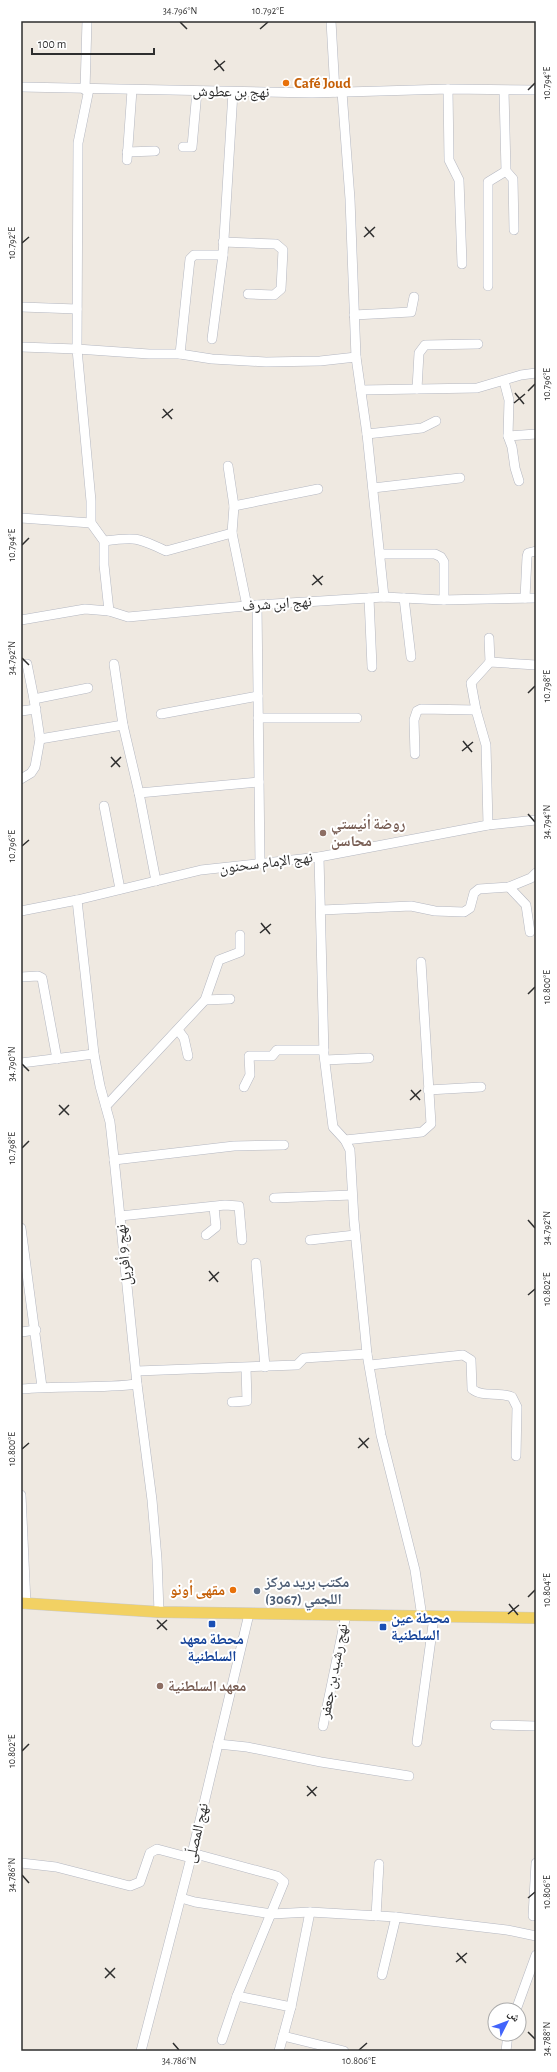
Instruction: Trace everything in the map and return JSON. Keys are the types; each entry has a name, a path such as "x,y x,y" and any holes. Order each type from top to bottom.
{"main road":[{"path":"24,1603 159,1612 536,1618"}],"street":[{"path":"87,21 87,89 78,143 77,349 91,501 91,523 104,541 104,565 109,611"},
{"path":"330,21 350,199 356,357 367,434 384,597"},
{"name":"نهج بن عطوش","path":"21,87 233,92 338,92 448,89 504,91 536,90"},
{"path":"448,89 449,160 456,170 459,180 462,264"},
{"path":"132,90 127,156 155,151"},
{"path":"183,147 192,147 197,91"},
{"path":"504,91 506,171 512,179 514,230"},
{"path":"212,339 222,255 233,92"},
{"path":"488,286 488,182 506,171"},
{"path":"223,242 276,244 283,250 282,289 274,295 248,294"},
{"path":"180,354 190,259 194,255 222,255"},
{"path":"354,315 411,312 414,297"},
{"path":"21,307 77,309"},
{"path":"417,389 419,353 425,345 478,344"},
{"path":"21,347 149,354 180,354 266,362 320,361 356,357"},
{"path":"361,390 477,388 521,375 536,373"},
{"path":"504,381 509,400 508,436 512,447 515,468 519,481"},
{"path":"367,434 422,428 436,420"},
{"path":"508,436 536,434"},
{"path":"228,466 234,506 232,533 247,606"},
{"path":"373,488 460,478"},
{"path":"234,506 318,488"},
{"path":"21,518 91,523"},
{"path":"104,541 131,538 141,539 166,551 232,533"},
{"path":"525,598 527,557 528,553 536,551"},
{"path":"380,554 435,554 441,556 444,562 444,600"},
{"name":"نهج ابن شرف","path":"21,620 86,609 109,611 128,617 257,604 384,597 444,600 536,598"},
{"path":"368,598 372,667"},
{"path":"404,598 411,658"},
{"path":"257,604 260,864"},
{"path":"488,825 486,745 476,710 471,683 490,662 490,638"},
{"path":"490,662 536,665"},
{"path":"21,779 31,773 35,767 40,739 27,664"},
{"path":"114,664 123,725 139,793 156,881"},
{"path":"34,699 88,688"},
{"path":"161,714 258,696"},
{"path":"21,711 36,709"},
{"path":"415,754 414,720 417,711 421,709 476,710"},
{"path":"258,718 357,718"},
{"path":"40,739 123,725"},
{"path":"139,793 259,782"},
{"path":"104,806 120,889"},
{"name":"نهج الإمام سحنون","path":"21,911 77,900 201,870 319,856 488,825 536,820"},
{"path":"319,856 322,910 324,1050 333,1127 345,1140 350,1150 355,1235 367,1354 381,1435 415,1570 422,1617"},
{"path":"322,910 411,906 435,911 464,912 470,908 474,893 479,889 509,886 531,878 536,872"},
{"path":"509,886 526,905 530,932"},
{"name":"نهج 9 أفريل","path":"77,900 94,1054 106,1106 114,1160 137,1371 137,1384 152,1500 157,1559 159,1612"},
{"path":"106,1106 205,1000 219,960 240,952 240,935"},
{"path":"345,1140 422,1132 431,1124 421,962"},
{"path":"21,977 38,976 42,978 57,1059"},
{"path":"205,1000 230,999"},
{"path":"178,1030 184,1038 188,1056"},
{"path":"244,1087 250,1075 249,1056 272,1056 277,1050 324,1050"},
{"path":"21,1063 94,1054"},
{"path":"325,1060 369,1058"},
{"path":"428,1090 481,1087"},
{"path":"114,1160 234,1146 284,1145"},
{"path":"274,1198 352,1195"},
{"path":"120,1216 239,1206 242,1240"},
{"path":"206,1235 216,1227 214,1207"},
{"path":"21,1228 36,1330 42,1387"},
{"path":"310,1240 355,1235"},
{"path":"256,1263 265,1367"},
{"path":"21,1332 36,1330"},
{"path":"137,1371 265,1367 297,1364 304,1358 367,1354"},
{"path":"370,1365 463,1355 472,1360 472,1389 478,1393 505,1394 512,1397 517,1407 516,1456"},
{"path":"232,1402 247,1401 246,1368"},
{"path":"21,1389 42,1387 122,1386 137,1384"},
{"path":"21,1495 27,1579 24,1603"},
{"name":"نهج المصلّى","path":"141,2051 192,1856 249,1614"},
{"name":"نهج رشيد بن جعفر","path":"323,1726 346,1615"},
{"path":"417,1742 434,1617"},
{"path":"495,1725 536,1726"},
{"path":"218,1744 247,1747 321,1762 409,1776"},
{"path":"21,1863 56,1867 130,1886 140,1882 150,1853 157,1849 277,1876 284,1882 237,1996 222,2040"},
{"path":"533,1916 536,1863"},
{"path":"376,1916 379,1864"},
{"path":"181,1898 195,1902 272,1914 310,1912 396,1917 507,1930 536,1936"},
{"path":"279,2051 291,2007 310,1912"},
{"path":"382,1975 396,1917"},
{"path":"519,2002 536,1956"},
{"path":"237,1996 291,2007"},
{"path":"283,2036 344,2051"}],"place":[{"name":"Café Joud","path":"286,83"},
{"name":"روضة أنيستي محاسن","path":"323,833"},
{"name":"مقهى أونو","path":"233,1590"},
{"name":"مكتب بريد مركز اللجمي (3067)","path":"257,1591"},
{"name":"محطة معهد السلطنية","path":"212,1624"},
{"name":"محطة عين السلطنية","path":"383,1627"},
{"name":"معهد السلطنية","path":"160,1686"}]}
